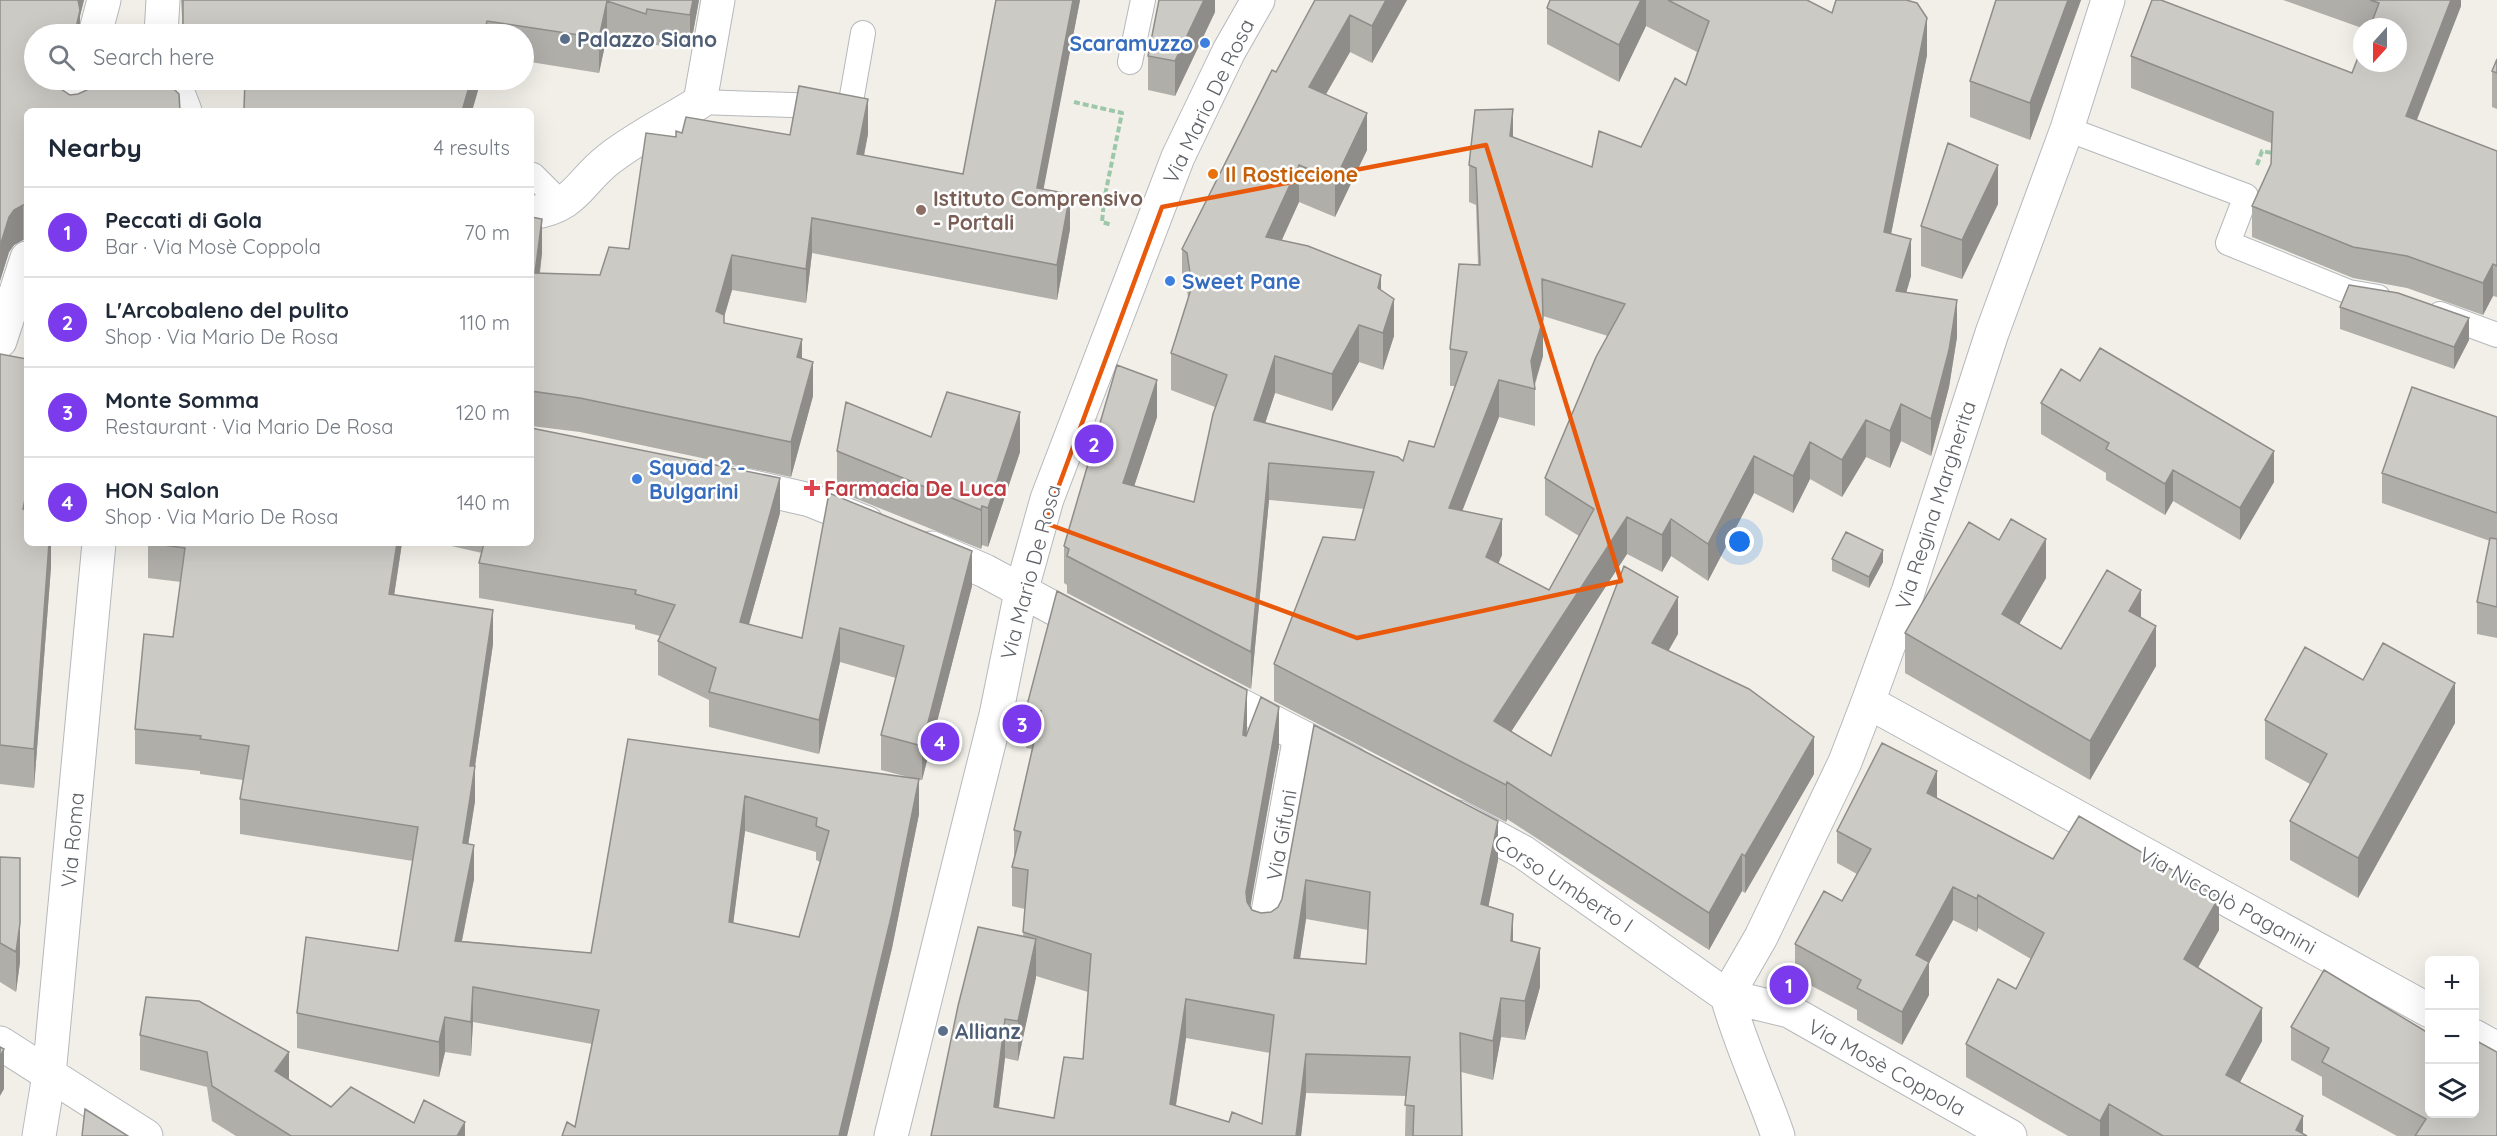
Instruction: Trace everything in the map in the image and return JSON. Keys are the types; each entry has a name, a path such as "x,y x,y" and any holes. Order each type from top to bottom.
{"street":[{"path":"162,24 163,0"},
{"path":"546,208 576,194 607,160 700,102 718,0"},
{"name":"Via Mario De Rosa","path":"891,1136 996,715 1021,592 1047,499 1165,189 1229,51 1258,0"},
{"name":"Via Regina Margherita","path":"1727,996 1761,937 1845,762 1868,702 1908,592 1992,333 2067,129 2108,0"},
{"path":"94,1 94,24"},
{"path":"75,108 79,90"},
{"path":"177,90 184,108"},
{"path":"6,357 24,272"},
{"path":"706,477 810,500 943,552 1118,643"},
{"name":"Via Roma","path":"39,1136 49,1075 99,546"},
{"path":"1181,675 1377,775"},
{"name":"Via Niccolò Paganini","path":"1868,702 2428,1010"},
{"name":"Via Gifuni","path":"1264,934 1300,736"},
{"name":"Corso Umberto I","path":"1429,802 1523,852 1668,952 1727,996"},
{"path":"1727,996 1735,1025 1778,1136"},
{"name":"Via Mosè Coppola","path":"1727,996 1789,1011 2010,1136"},
{"path":"2479,1038 2497,1049"},
{"path":"0,1043 146,1136"}],"lane":[{"path":"1130,62 1143,0"},
{"path":"700,102 850,107 863,33"},
{"path":"2067,129 2246,196 2228,243 2349,292 2413,304 2497,335"},
{"path":"534,178 546,208"}],"path":[{"path":"1074,102 1122,113 1104,200"}],"highlighted area":[{"path":"1486,145 1621,581 1357,638 1045,523 1162,207"}],"building":[{"path":"0,0 78,0 80,10 77,24 24,24 24,90 62,90 70,95 87,90 175,90 179,94 180,108 24,108 24,205 14,210 9,217 0,246"},
{"path":"183,0 693,0 690,15 647,9 646,14 607,1 599,38 534,28 534,24 487,21 486,24 183,24"},
{"path":"996,0 1073,0 1037,188 1070,194 1057,265 812,218 806,269 732,255 716,311 724,315 724,323 802,339 797,357 813,362 791,442 580,398 534,391 534,218 542,219 535,273 600,275 609,247 629,249 646,133 676,137 676,131 682,133 686,117 790,135 799,86 868,99 857,154 963,174"},
{"path":"1159,0 1204,0 1175,61 1148,56"},
{"path":"1315,0 1386,0 1372,26 1350,15 1309,87 1367,113 1335,180 1299,165 1266,237 1308,246 1381,275 1378,288 1394,299 1383,333 1359,325 1332,374 1275,356 1254,420 1398,457 1403,461 1409,441 1434,447 1467,352 1450,349 1459,264 1480,265 1476,168 1469,165 1475,110 1513,109 1510,136 1592,167 1599,131 1641,147 1675,78 1686,85 1709,21 1668,0 1807,0 1832,13 1836,0 1906,0 1917,3 1927,18 1884,232 1911,239 1896,291 1957,300 1949,350 1931,419 1901,404 1890,431 1866,420 1842,460 1810,442 1793,476 1754,456 1708,544 1671,519 1662,535 1627,517 1494,721 1551,756 1624,566 1678,597 1652,643 1749,689 1814,737 1745,856 1742,854 1709,913 1507,782 1506,785 1274,664 1323,537 1355,540 1374,472 1269,463 1251,652 1067,556 1069,549 1064,546 1117,365 1157,380 1123,483 1194,502 1213,414 1227,375 1171,353 1192,286 1187,253 1182,249 1272,70 1276,72","holes":["1542,279 1625,304 1596,357 1545,478 1594,509 1549,590 1486,557 1502,519 1449,508 1499,380 1535,389 1531,361 1543,319"]},
{"path":"1550,0 1641,0 1619,45 1547,8"},
{"path":"1996,0 2068,0 2030,103 1970,81"},
{"path":"2152,0 2161,0 2352,73 2353,70 2407,72 2407,18 2373,18 2379,3 2370,0 2451,0 2406,116 2497,151 2497,266 2493,264 2483,283 2407,256 2353,247 2252,206 2271,164 2273,112 2131,56"},
{"path":"2497,59 2497,73 2492,71"},
{"path":"245,90 468,90 463,108 244,108"},
{"path":"1948,143 1998,165 1962,240 1921,226"},
{"path":"2349,285 2398,293 2469,318 2454,347 2340,307"},
{"path":"2100,348 2274,451 2240,508 2173,470 2165,484 2106,449 2109,443 2041,403 2061,369 2080,381"},
{"path":"0,354 24,358 24,546 49,546 34,749 0,745"},
{"path":"2412,387 2497,417 2497,513 2382,473"},
{"path":"947,392 1020,412 988,508 982,506 981,510 837,451 846,402 931,437"},
{"path":"534,429 780,478 740,622 802,638 829,493 972,551 922,746 881,735 904,646 840,628 819,720 709,692 716,668 658,641 675,605 635,594 636,590 479,563 483,546 534,546"},
{"path":"2011,519 2046,539 2002,614 2061,649 2107,570 2141,590 2129,611 2156,626 2090,741 1905,633 1969,522 1999,540"},
{"path":"1846,532 1883,550 1869,577 1832,559"},
{"path":"2490,538 2497,539 2497,607 2477,602"},
{"path":"170,546 397,546 389,594 493,610 470,766 475,766 463,843 474,845 455,941 591,953 628,739 919,779 892,913 839,1136 562,1136 567,1122 575,1127 599,1010 473,987 471,1022 445,1017 439,1042 297,1013 306,937 398,951 418,827 240,799 249,746 200,739 201,736 135,729 144,634 173,637 185,548","holes":["745,796 817,818 816,826 829,831 799,937 729,922"]},
{"path":"1057,591 1247,690 1243,735 1246,736 1261,697 1279,707 1246,892 1247,902 1252,910 1261,913 1271,912 1278,907 1282,899 1314,725 1498,821 1481,904 1513,914 1511,941 1540,948 1525,1001 1501,998 1493,1041 1460,1033 1462,1136 1413,1136 1414,1106 1405,1105 1410,1057 1306,1054 1296,1136 931,1136 958,1006 978,927 1036,939 1018,1021 1005,1019 994,1107 1054,1118 1064,1057 1083,1059 1091,954 1023,932 1028,870 1012,867 1021,832 1014,830 1041,711 1026,709","holes":["1306,880 1370,892 1366,964 1294,958","1186,999 1274,1015 1262,1124 1232,1112 1229,1122 1170,1104"]},
{"path":"2383,643 2455,683 2358,858 2290,821 2327,754 2265,720 2305,647 2363,680"},
{"path":"1882,743 1937,771 1927,793 2053,859 2079,816 2219,897 2184,959 2262,1008 2226,1075 2303,1116 2296,1130 2307,1136 2163,1136 2109,1104 2100,1121 1966,1044 1998,979 2016,989 2044,933 1978,895 1977,899 1953,887 1916,955 1929,962 1902,1012 1857,988 1861,980 1795,944 1824,891 1842,901 1871,849 1837,831"},
{"path":"0,857 20,858 20,923 16,952 0,943"},
{"path":"2324,970 2425,1031 2425,1118 2479,1118 2479,1042 2497,1052 2497,1136 2415,1136 2426,1119 2322,1062 2329,1048 2291,1027"},
{"path":"146,997 199,1001 289,1052 275,1071 331,1107 351,1087 414,1123 424,1100 465,1122 457,1136 291,1136 212,1086 207,1052 140,1035"},
{"path":"85,1109 128,1136 82,1136"}],"place":[{"name":"Palazzo Siano","path":"565,39"},
{"name":"Scaramuzzo","path":"1205,43"},
{"name":"Il Rosticcione","path":"1213,174"},
{"name":"Istituto Comprensivo - Portali","path":"921,210"},
{"name":"Sweet Pane","path":"1170,281"},
{"name":"L'Arcobaleno del pulito","path":"1094,444"},
{"name":"Squad 2 - Bulgarini","path":"637,479"},
{"name":"Farmacia De Luca","path":"812,488"},
{"name":"Monte Somma","path":"1022,724"},
{"name":"HON Salon","path":"940,742"},
{"name":"Peccati di Gola","path":"1789,985"},
{"name":"Allianz","path":"943,1031"}]}
